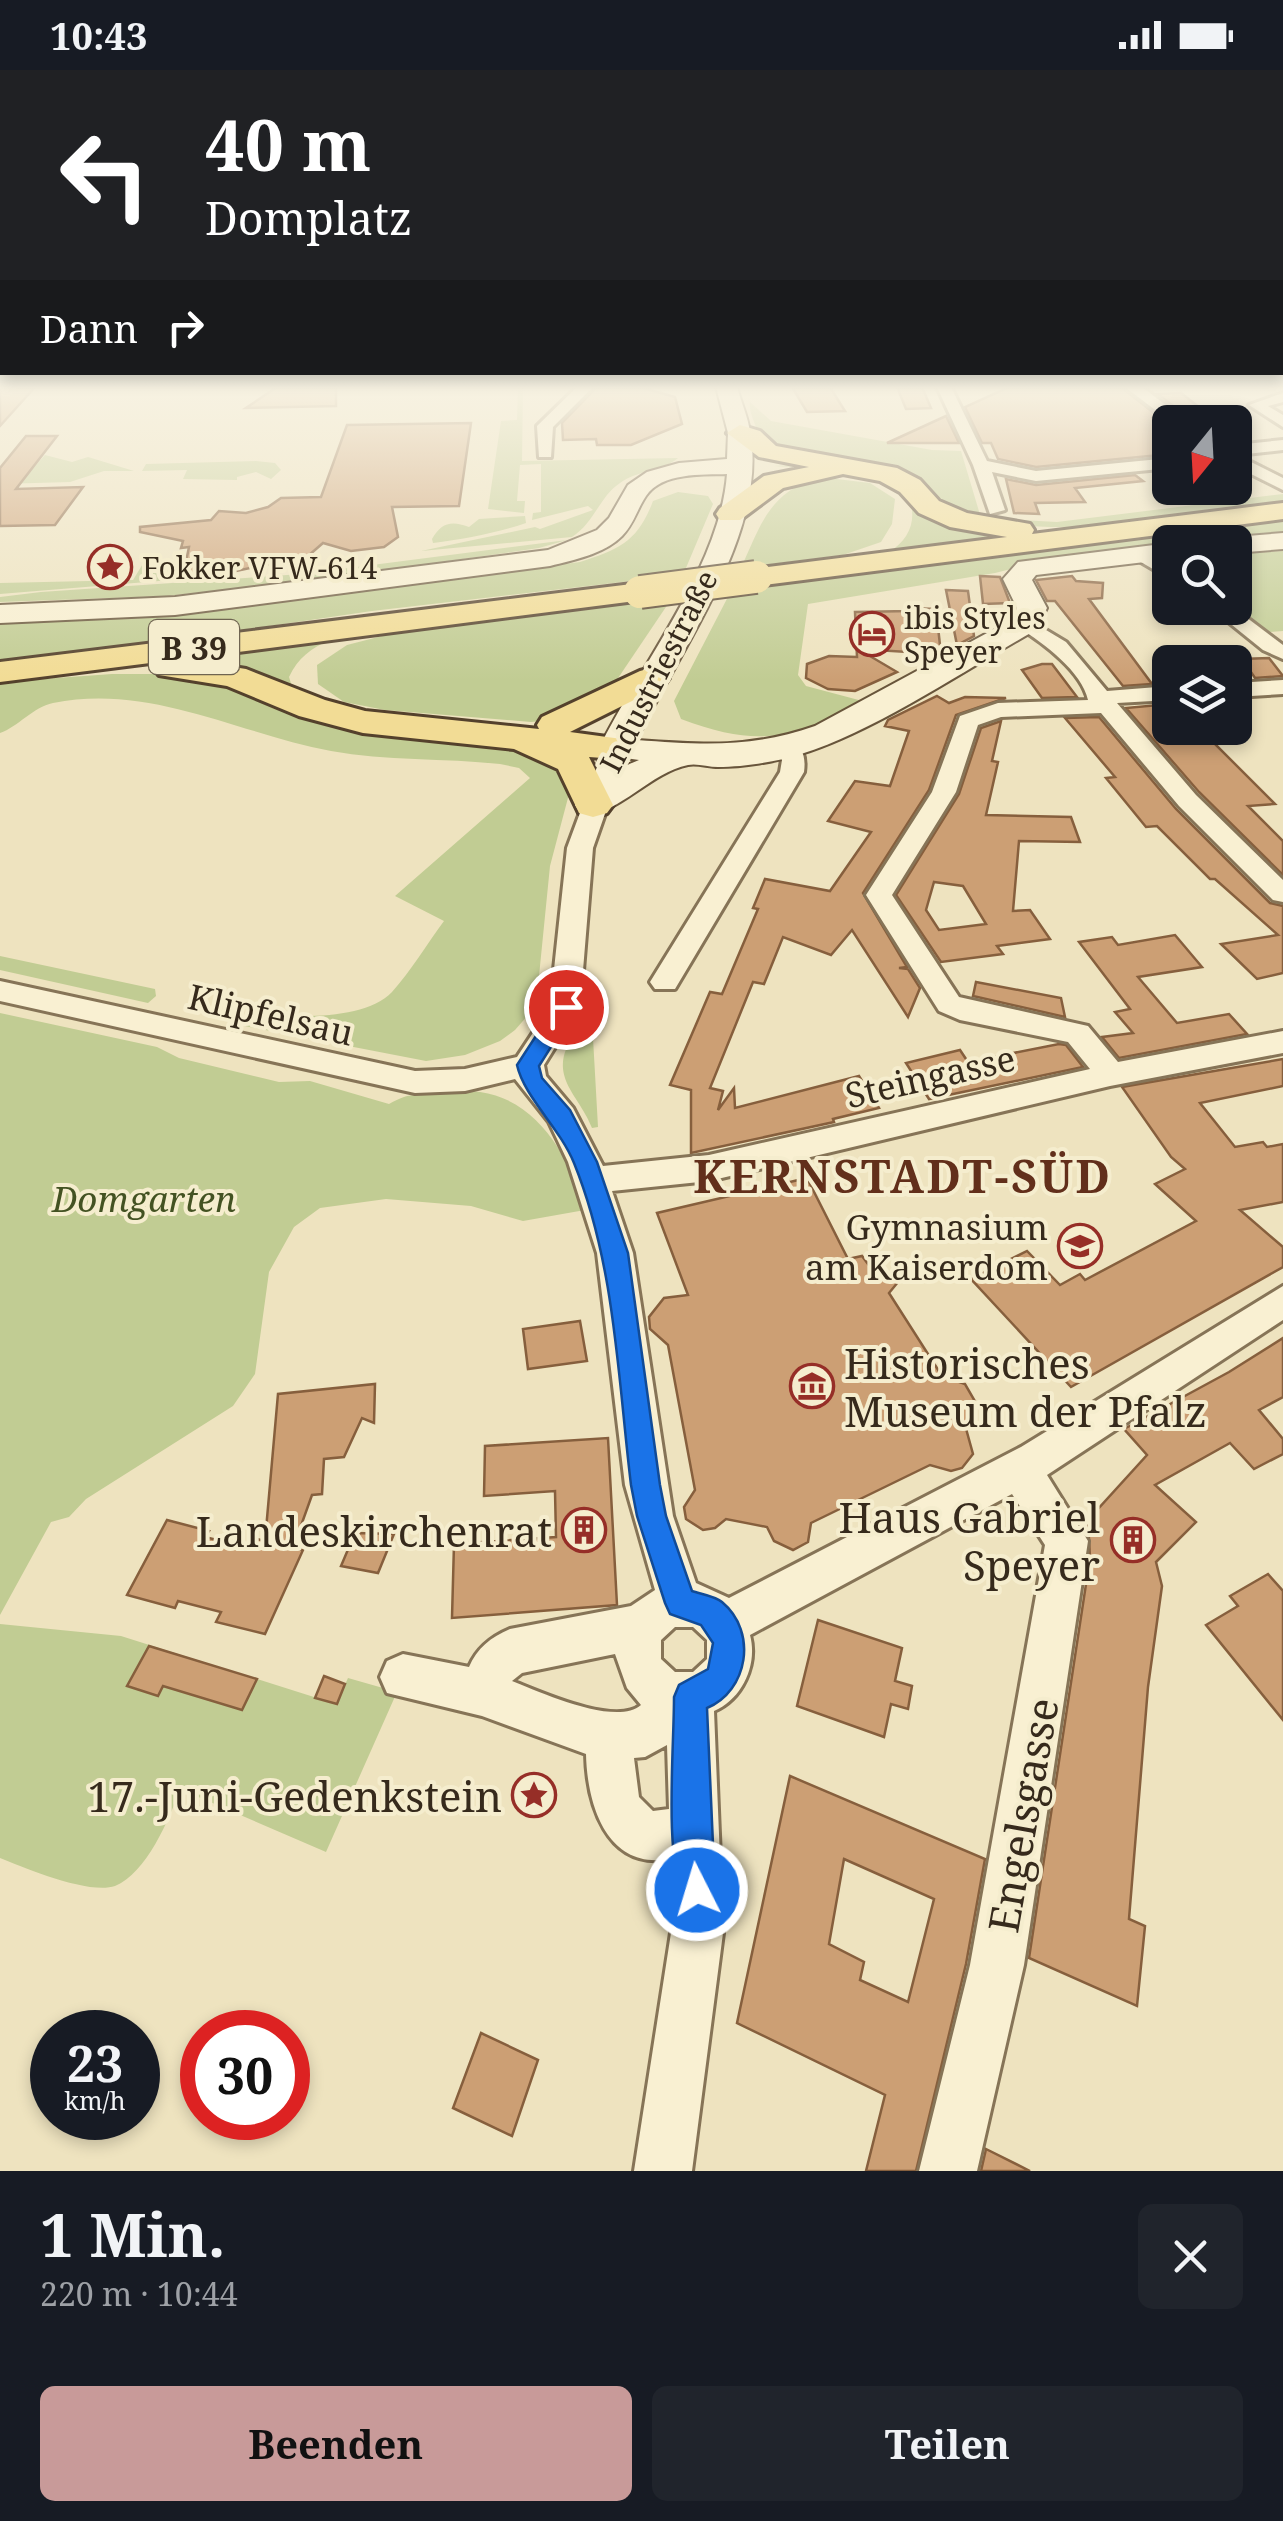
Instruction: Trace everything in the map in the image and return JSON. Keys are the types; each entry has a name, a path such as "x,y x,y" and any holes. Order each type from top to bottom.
{"main road":[{"name":"B 39","path":"728,521 770,485"},
{"name":"B 39","path":"766,576 878,552 902,525 904,505 894,491 881,485"},
{"path":"908,485 930,507 980,526 1141,542"},
{"name":"B 39","path":"0,672 766,576 1141,542 1283,511"},
{"name":"B 39","path":"444,616 339,642 322,650 305,668 302,680 312,696 339,711 435,723 555,725 619,741"},
{"path":"0,672 143,668 209,672 256,683 312,708 362,722 619,741"},
{"name":"B 39","path":"555,725 652,678"},
{"path":"496,734 567,757 580,772 593,806"}],"street":[{"path":"0,614 152,608 528,562 592,544 618,526 632,499 646,485"},
{"path":"632,499 661,485"},
{"name":"Industriestraße","path":"528,1065 566,1007 574,886 593,806 619,741 705,584 736,485"},
{"path":"988,485 996,510"},
{"path":"632,499 663,490 698,487 718,495 718,516 728,521"},
{"path":"1252,544 1283,541"},
{"path":"1141,542 1152,554"},
{"path":"619,741 682,756 720,756 777,748 827,733 1026,624 1032,608 1018,579 1020,573 1035,566 1141,542 1152,546"},
{"path":"1026,624 1061,646 1101,702 1205,822 1283,894"},
{"path":"1247,625 1274,651 1283,653"},
{"path":"652,678 648,708 654,718 667,728 718,746"},
{"path":"1252,689 1283,687"},
{"path":"1110,1075 1077,1033 960,1010 949,1004 879,894 938,805 968,721 998,710 1152,696"},
{"path":"619,741 777,748 794,760 792,772 666,982"},
{"path":"593,806 634,774 682,756"},
{"name":"Klipfelsau","path":"0,992 415,1082 465,1080 528,1065"},
{"name":"Steingasse","path":"594,1180 709,1168 1110,1075 1283,1042"},
{"path":"528,1065 531,1080 562,1116 594,1180 615,1253 662,1614 638,1640 642,1670 660,1689 687,1697"},
{"path":"723,1625 1020,1469 1283,1302"},
{"name":"Engelsgasse","path":"948,2171 997,1965 1067,1542 1020,1469"},
{"path":"482,1693 490,1672 510,1652 662,1614 711,1612 723,1625 730,1653 727,1668 707,1692 687,1697 627,1734 614,1801 632,1828 652,1836 692,1830"},
{"path":"403,1676 482,1693 627,1734"},
{"path":"663,2171 698,1933 687,1697"}],"green space":[{"path":"492,485 518,485 517,501 525,501 524,513 488,509"},
{"path":"541,485 618,485 572,537 421,551 540,529 593,510 588,506 532,520 533,513 541,512"},
{"path":"799,485 873,485 895,499 892,524 881,542 843,555 741,568 761,524 789,491"},
{"path":"890,485 897,485 931,513 949,521 986,530 1036,535 889,552 910,528 908,496"},
{"path":"910,485 971,485 981,518 1057,522 1194,505 1252,505 1252,498 1283,494 1283,505 1074,527 991,522 940,509"},
{"path":"678,492 708,496 713,504 683,575 372,611 0,665 0,622 134,618 580,562 626,542 641,526 653,501"},
{"path":"525,516 526,523 515,527 433,543 435,534 447,524 469,527 479,519"},
{"path":"1283,517 1283,535 1252,537 1252,525 1223,525"},
{"path":"1152,535 1152,549 1051,559 995,573 808,604 798,675 806,686 870,703 819,724 777,735 710,729 681,719 674,701 731,591"},
{"path":"567,540 539,548 324,579 166,596 0,602 0,597 41,592 302,574"},
{"path":"1283,551 1283,631 1270,632 1252,620 1252,553"},
{"path":"155,560 173,574 171,580 0,594 0,583 133,580 144,562"},
{"path":"672,598 608,693 560,719 531,722 385,710 344,702 318,684 317,665 347,645 382,636 542,612"},
{"path":"330,640 311,650 297,664 289,677 293,690 167,664 147,664"},
{"path":"112,674 182,674 533,751 567,775 569,794 550,866 536,1006 500,1041 465,1055 426,1061 245,1026 256,1012 327,1015 365,1008 392,992 444,921 395,896 530,778 519,768 500,764 331,751 194,713 124,700 53,703 0,733 0,682"},
{"path":"0,956 155,989 156,996 148,1003 0,970"},
{"name":"Domgarten","path":"0,1013 157,1047 179,1058 279,1082 310,1081 389,1104 409,1096 465,1091 501,1097 519,1107 549,1135 571,1172 585,1210 523,1221 471,1206 386,1199 320,1208 294,1227 269,1272 255,1374 233,1406 86,1499 69,1517 51,1522 0,1615"},
{"path":"593,1038 598,1127 592,1128 569,1086 563,1066 570,1041"},
{"path":"0,1624 121,1636 336,1704 348,1678 397,1692 326,1852 180,1789 163,1829 137,1870 115,1886 90,1887 0,1858"}],"building":[{"path":"0,485 19,485 16,489 83,487 55,525 0,526"},
{"path":"325,485 462,485 459,506 392,507 398,537 384,547 351,551 323,543 308,556 236,571 183,576 189,547 181,548 183,541 140,532 140,527 211,520 219,511 246,513 268,507 281,498 321,497"},
{"path":"1007,485 1104,485 1075,488 1085,502 1035,503 1039,514 1014,513"},
{"path":"980,576 1000,577 1010,603 983,604"},
{"path":"1072,576 1076,581 1103,583 1102,598 1089,599 1152,684 1123,686 1055,601 1047,601 1036,580"},
{"path":"946,590 968,591 974,636 957,645"},
{"path":"936,609 941,654 858,649 897,672 855,691 828,689 806,678 807,664 829,656 857,657 855,612"},
{"path":"1269,658 1283,676 1255,678 1252,659"},
{"path":"1052,664 1077,697 1042,698 1022,670"},
{"path":"937,696 949,703 965,697 1006,698 956,715 929,790 863,893 907,967 899,968 908,969 920,988 908,1017 852,930 831,955 783,937 764,984 753,982 710,1088 723,1091 718,1110 734,1088 735,1108 859,1076 879,1108 833,1119 834,1122 691,1153 691,1090 670,1085 710,992 722,994 758,909 753,908 765,879 830,891 871,832 828,821 855,781 890,786 909,731 885,726 888,720"},
{"path":"1152,706 1152,738 1126,708"},
{"path":"1099,717 1176,809 1270,903 1283,906 1283,973 1257,979 1221,944 1278,935 1215,879 1210,879 1157,826 1146,827 1106,778 1115,777 1065,718"},
{"path":"1001,721 992,761 998,762 986,815 1071,817 1080,842 1019,841 1013,911 1030,910 1050,939 997,946 1003,954 941,962 896,895 959,794 981,728","holes":["934,882 963,886 986,924 939,930 926,910"]},
{"path":"1158,745 1216,745 1275,804 1248,806 1283,841 1283,875 1199,792"},
{"path":"1175,935 1202,967 1138,977 1177,1023 1229,1014 1247,1034 1119,1058 1102,1037 1133,1033 1115,1012 1130,1009 1079,942 1112,937 1118,945"},
{"path":"976,982 1061,998 1065,1017 973,996"},
{"path":"1066,1045 1083,1067 929,1099 906,1063 960,1050 968,1062"},
{"path":"1283,1059 1283,1086 1200,1103 1235,1147 1263,1142 1267,1147 1283,1144 1283,1202 1240,1210 1283,1247 1283,1267 1071,1387 971,1279 1027,1251 1060,1285 1080,1274 1085,1280 1196,1221 1155,1184 1185,1169 1171,1157 1122,1087"},
{"path":"807,1178 848,1259 862,1256 874,1272 903,1276 889,1293 942,1376 965,1384 976,1403 965,1425 973,1454 962,1468 951,1471 930,1465 811,1523 808,1542 793,1550 774,1541 767,1527 726,1519 715,1528 703,1530 686,1519 684,1507 695,1490 668,1345 650,1329 649,1317 664,1298 688,1295 657,1213"},
{"path":"580,1321 587,1361 528,1369 523,1329"},
{"path":"1283,1338 1283,1397 1259,1410 1283,1439 1283,1454 1254,1469 1230,1443 1155,1485 1196,1522 1156,1562 1162,1586 1148,1687 1129,1919 1145,1926 1137,2006 1029,1958 1090,1558 1088,1520 1147,1455 1124,1429"},
{"path":"375,1384 374,1423 362,1418 344,1457 324,1459 322,1494 312,1495 293,1548 303,1550 265,1634 216,1622 221,1612 178,1601 175,1608 127,1595 167,1520 209,1531 205,1537 248,1548 253,1538 265,1541 278,1394"},
{"name":"Landeskirchenrat","path":"608,1438 617,1605 452,1618 454,1544 556,1537 555,1491 484,1496 485,1446"},
{"path":"355,1533 394,1534 378,1573 341,1566"},
{"path":"1268,1574 1283,1591 1283,1720 1206,1625 1238,1606 1230,1596"},
{"path":"818,1620 902,1648 895,1681 912,1686 908,1709 891,1704 884,1737 797,1706"},
{"path":"149,1646 257,1679 242,1710 163,1686 158,1696 127,1686"},
{"path":"324,1676 345,1684 337,1704 315,1698"},
{"path":"790,1776 985,1859 966,1964 916,2171 866,2171 885,2095 737,2023","holes":["844,1859 934,1899 908,2002 860,1980 864,1962 829,1944"]},
{"path":"481,2033 538,2060 512,2136 453,2108"},
{"path":"986,2149 1030,2171 981,2171"}],"place":[{"name":"Fokker VFW-614","path":"110,567"},
{"name":"ibis Styles Speyer","path":"872,634"},
{"name":"Gymnasium am Kaiserdom","path":"1080,1246"},
{"name":"Historisches Museum der Pfalz","path":"812,1386"},
{"name":"Landeskirchenrat","path":"584,1530"},
{"name":"Haus Gabriel Speyer","path":"1133,1540"},
{"name":"17.-Juni-Gedenkstein","path":"534,1795"}],"district":[{"name":"KERNSTADT-SÜD","path":"903,1175"}],"route":[{"path":"566,1007 528,1065 531,1080 562,1116 586,1162 615,1253 646,1485 652,1516 681,1603 711,1612 729,1638 727,1668 720,1680 707,1692 690,1697 697,1890"}]}
